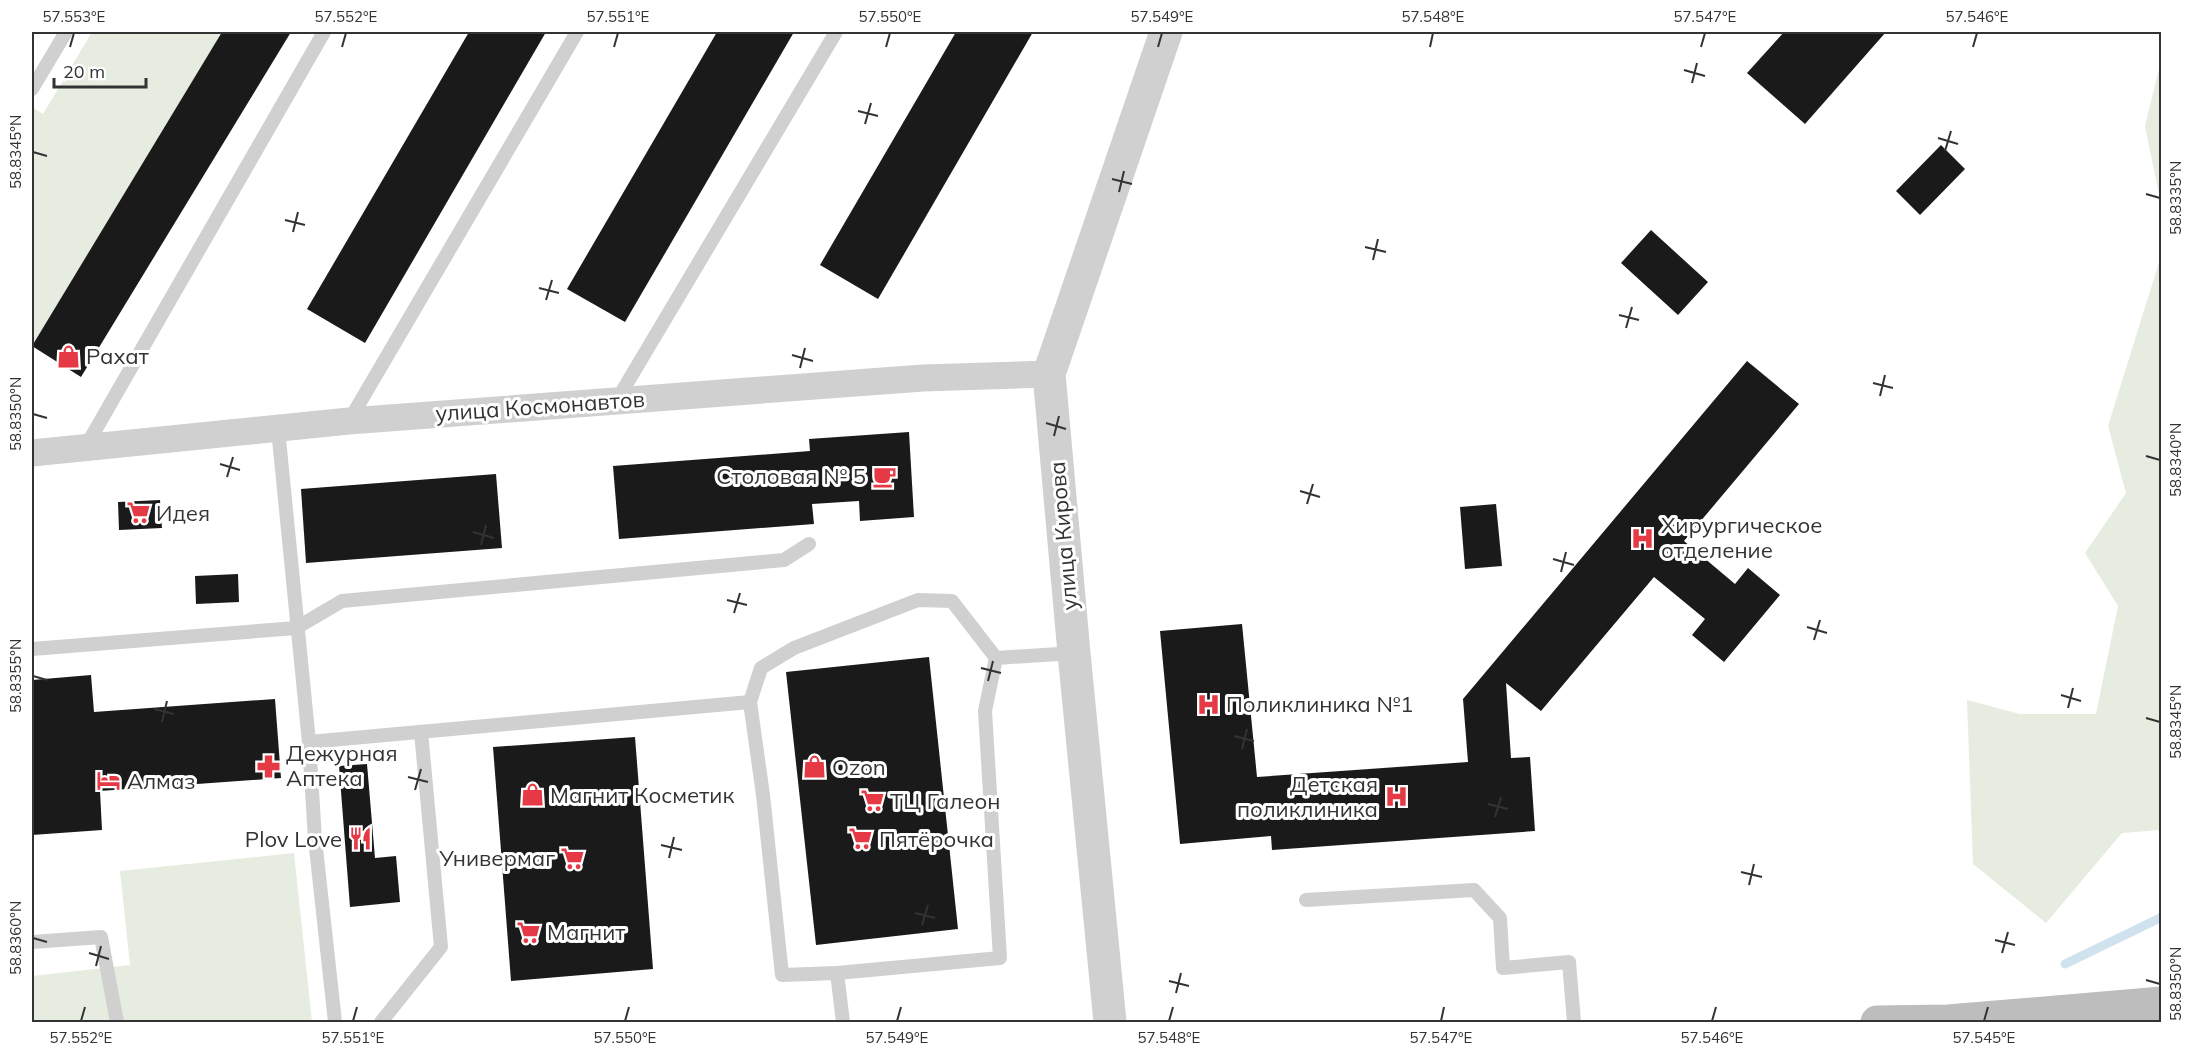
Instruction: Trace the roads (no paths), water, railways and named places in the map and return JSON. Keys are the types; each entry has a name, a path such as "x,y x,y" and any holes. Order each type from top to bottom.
{"main road":[{"path":"1877,1023 1948,1021 2162,1003"}],"street":[{"name":"улица Кирова","path":"1110,1023 1049,374 1166,32"},
{"name":"улица Космонавтов","path":"32,453 349,421 617,400 923,378 1049,374"}],"lane":[{"path":"32,89 66,32"},
{"path":"85,448 324,32"},
{"path":"349,421 577,32"},
{"path":"617,400 836,32"},
{"path":"278,429 309,742 315,839 335,1023"},
{"path":"32,649 297,628 342,601 784,560 809,544"},
{"path":"918,600 952,601 996,658 984,711 1000,958 837,973 782,975 763,795 750,702 761,668 794,648 918,600"},
{"path":"996,658 1074,653"},
{"path":"309,742 750,702"},
{"path":"381,1023 441,946 421,732"},
{"path":"1306,900 1474,890 1500,918 1503,968 1569,962 1574,1023"},
{"path":"32,942 101,937 117,1023"},
{"path":"837,973 843,1023"}],"waterway":[{"path":"2065,964 2162,917"}],"place":[{"name":"Рахат","path":"68,356"},
{"name":"Столовая № 5","path":"884,476"},
{"name":"Идея","path":"138,513"},
{"name":"Хирургическое отделение","path":"1643,538"},
{"name":"Поликлиника №1","path":"1208,704"},
{"name":"Дежурная Аптека","path":"268,766"},
{"name":"Ozon","path":"814,767"},
{"name":"Алмаз","path":"109,781"},
{"name":"Магнит Косметик","path":"532,795"},
{"name":"Детская поликлиника","path":"1396,797"},
{"name":"ТЦ Галеон","path":"872,801"},
{"name":"Plov Love","path":"360,839"},
{"name":"Пятёрочка","path":"861,839"},
{"name":"Универмаг","path":"573,858"},
{"name":"Магнит","path":"529,932"}]}
